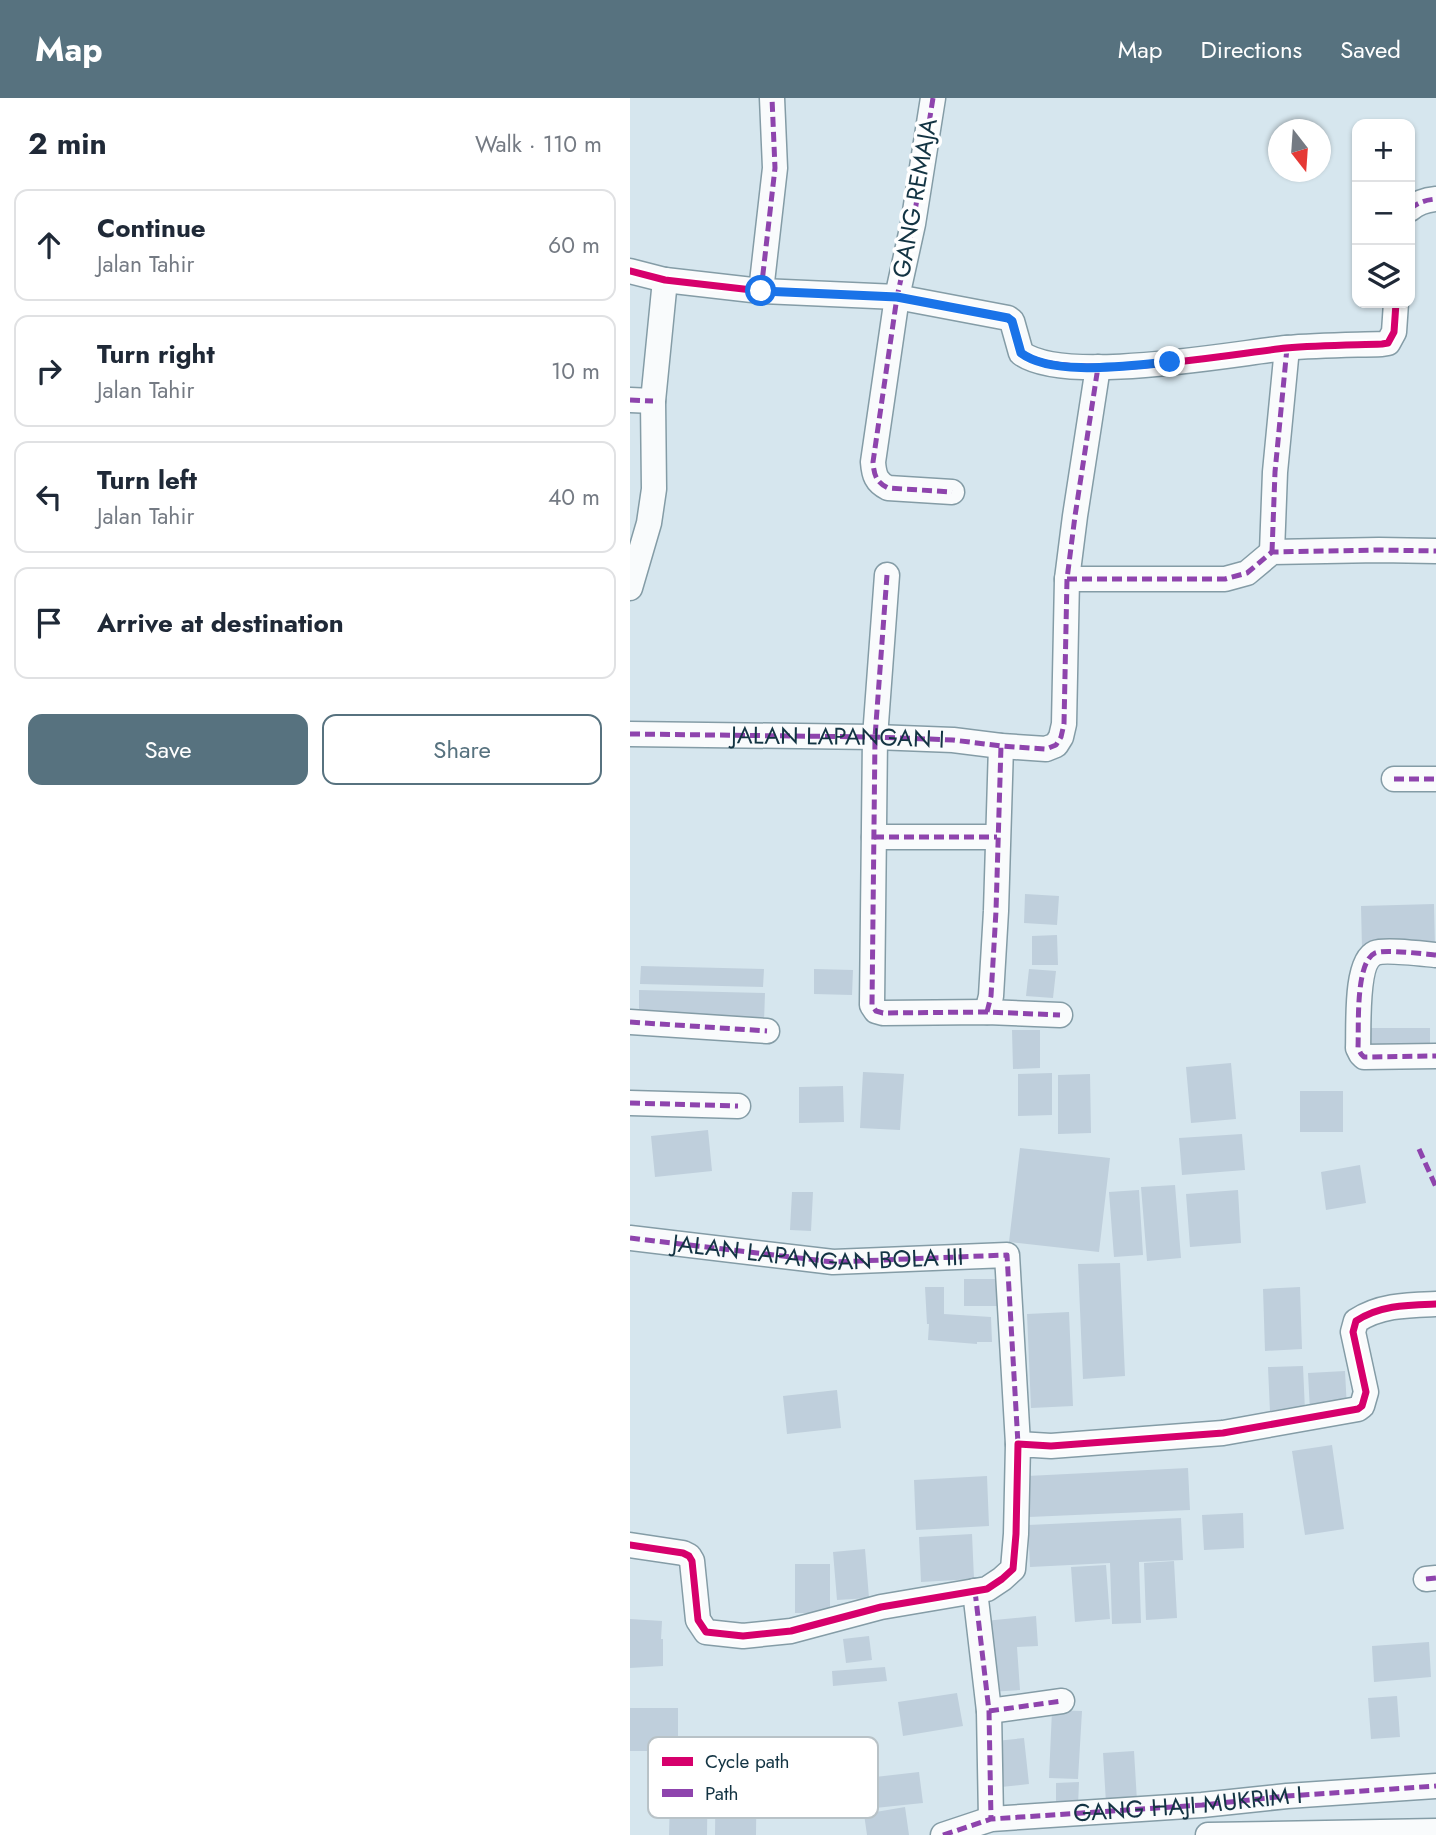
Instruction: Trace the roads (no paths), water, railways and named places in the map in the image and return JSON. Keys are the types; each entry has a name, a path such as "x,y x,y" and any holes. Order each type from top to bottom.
{"street":[{"path":"761,291 775,168 772,98"},
{"name":"GANG REMAJA","path":"933,98 915,213 897,297 873,462 874,475 888,488 952,492"},
{"path":"1415,204 1436,199"},
{"path":"630,271 665,280 761,291 897,297 1008,318 1012,321 1021,353 1037,362 1057,366 1098,367 1170,362 1287,348 1388,343 1394,332 1396,308"},
{"path":"630,588 649,523 654,489 642,401 665,280"},
{"path":"1272,552 1275,472 1287,348"},
{"path":"1098,367 1074,516 1068,579 1225,579 1247,573 1272,552 1436,551"},
{"path":"887,575 875,737 872,1005 876,1012 883,1013 987,1012 1060,1015"},
{"name":"JALAN LAPANGAN I","path":"630,734 875,737 953,740 1046,749 1056,745 1064,724 1068,579"},
{"path":"987,1012 991,996 996,911 1001,746"},
{"path":"1394,779 1436,779"},
{"path":"874,837 998,837"},
{"path":"1436,955 1377,952 1368,959 1361,977 1358,1048 1364,1057 1436,1056"},
{"path":"630,1022 767,1031"},
{"path":"630,1103 738,1107"},
{"name":"JALAN LAPANGAN BOLA III","path":"630,1237 833,1262 1007,1255 1018,1444"},
{"path":"630,1545 689,1556 692,1561 698,1620 706,1632 743,1636 791,1631 881,1607 987,1589 1013,1569 1018,1444 1051,1446 1223,1433 1358,1409 1362,1406 1366,1392 1353,1332 1356,1321 1366,1314 1402,1305 1436,1304"},
{"path":"975,1591 989,1711 991,1818"},
{"path":"989,1711 1062,1701"},
{"name":"GANG HAJI MUKRIM I","path":"943,1835 991,1818 1202,1805 1436,1786"},
{"path":"1208,1835 1436,1831"}]}
